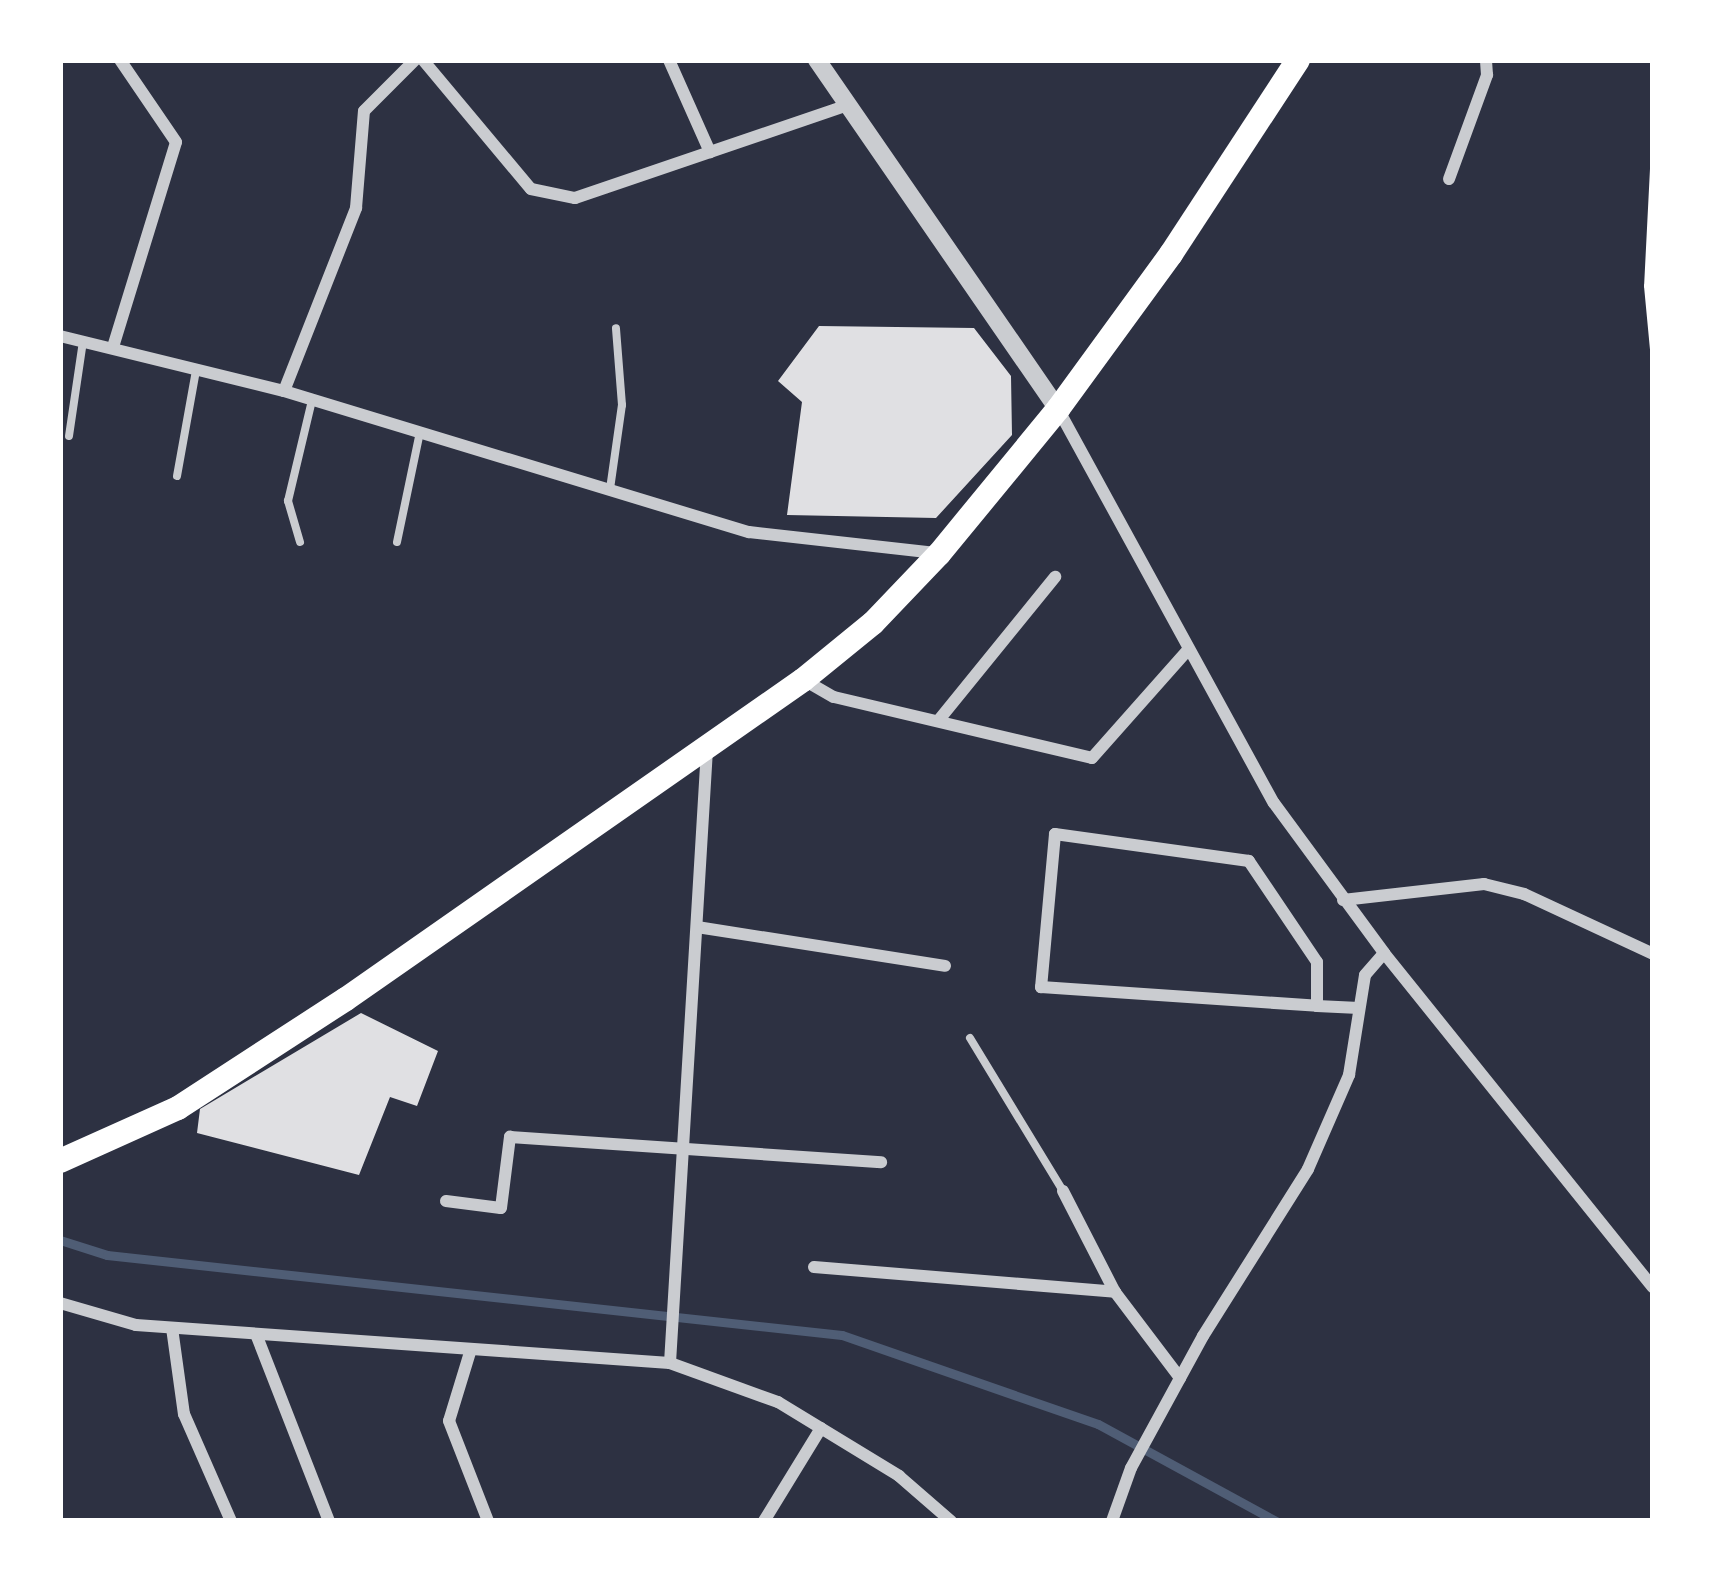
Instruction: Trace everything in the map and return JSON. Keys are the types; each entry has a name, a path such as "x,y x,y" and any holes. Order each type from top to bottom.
{"main road":[{"path":"60,1161 196,1096 346,999 708,748 873,623 939,554 1058,409 1171,254 1298,60"}],"street":[{"path":"112,347 176,142 120,60"},
{"path":"284,392 356,208 364,111 419,60 531,189 586,197 848,105"},
{"path":"669,60 710,152"},
{"path":"818,60 1058,409 1274,803 1384,953 1653,1287"},
{"path":"1449,178 1487,75 1486,60"},
{"path":"60,336 284,392 749,532 939,554"},
{"path":"938,721 1055,577"},
{"path":"803,680 834,697 1092,758 1188,650"},
{"path":"670,1363 708,748"},
{"path":"1317,1006 1317,962 1249,861 1055,835 1041,987 1317,1006 1359,1008"},
{"path":"1343,900 1484,884 1524,894 1653,954"},
{"path":"697,927 945,966"},
{"path":"1112,1521 1131,1468 1180,1378 1309,1169 1349,1075 1365,975 1384,953"},
{"path":"446,1201 501,1208 510,1136 881,1162"},
{"path":"1064,1191 1115,1292 1180,1378"},
{"path":"814,1268 1115,1292"},
{"path":"60,1303 136,1325 670,1363 778,1402 899,1476 951,1521"},
{"path":"172,1328 184,1414 231,1521"},
{"path":"256,1334 328,1521"},
{"path":"471,1349 449,1421 488,1521"},
{"path":"764,1521 821,1428"}],"lane":[{"path":"610,489 622,405 616,328"},
{"path":"69,436 83,339"},
{"path":"176,476 196,368"},
{"path":"300,542 288,501 312,400"},
{"path":"397,542 420,433"},
{"path":"970,1038 1064,1191"}],"path":[{"path":"1653,169 1647,286 1653,349"}],"building":[{"path":"819,326 974,328 1011,376 1012,435 936,518 787,515 802,402 778,381"},
{"path":"361,1013 438,1051 417,1106 390,1097 359,1175 197,1133 200,1109"}],"waterway":[{"path":"60,1240 107,1255 842,1335 1098,1424 1276,1521"}]}
